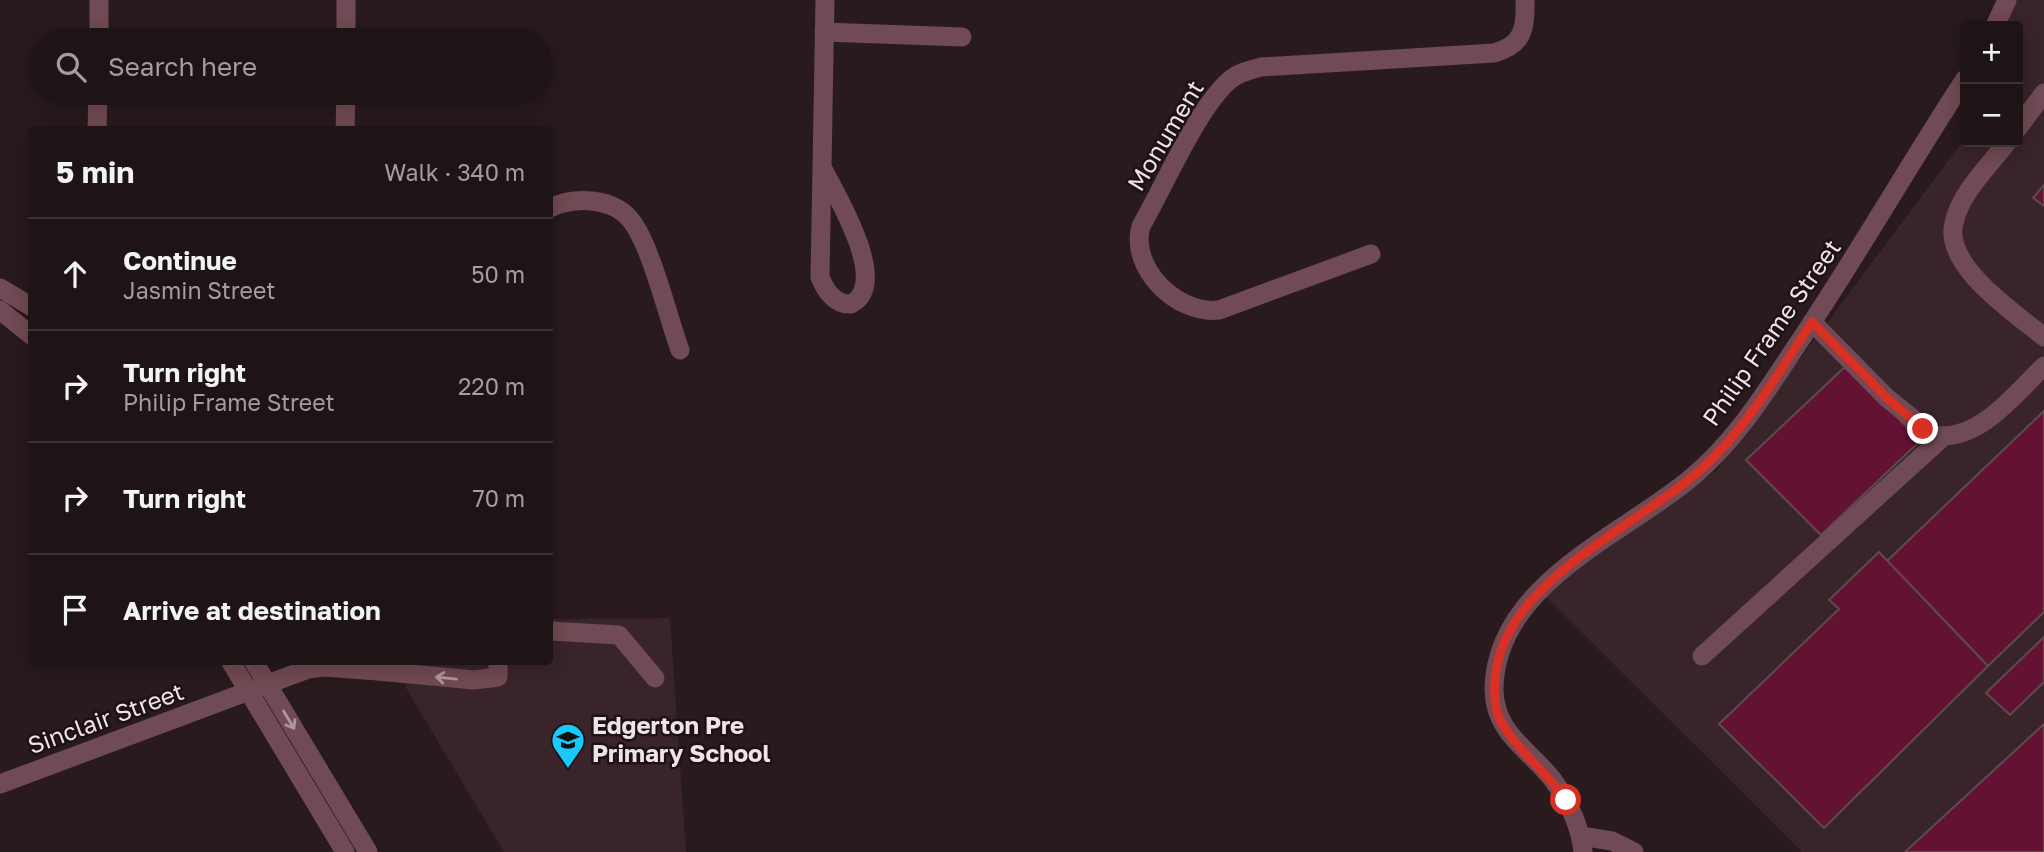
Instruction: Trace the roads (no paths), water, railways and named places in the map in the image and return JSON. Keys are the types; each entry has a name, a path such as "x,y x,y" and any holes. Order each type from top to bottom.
{"street":[{"path":"99,0 99,28"},
{"path":"346,0 346,28"},
{"path":"822,167 851,224 863,258 866,286 863,296 851,304 844,304 827,292 820,277 825,0"},
{"name":"Monument","path":"1371,254 1219,310 1203,312 1192,309 1164,289 1146,266 1137,239 1141,226 1187,143 1218,93 1232,78 1261,68 1494,53 1518,43 1523,34 1525,0"},
{"path":"1997,21 2007,0"},
{"path":"824,32 962,37"},
{"name":"Philip Frame Street","path":"1582,844 1574,814 1552,779 1506,732 1496,711 1494,689 1498,666 1516,620 1570,563 1659,502 1712,459 1748,418 1848,271 1962,84"},
{"path":"2023,121 2044,93"},
{"path":"97,105 97,126"},
{"path":"345,126 346,105"},
{"path":"2003,147 1966,197 1954,223 1953,243 1978,281 2044,337"},
{"path":"553,207 576,199 590,200 628,217 642,240 680,350"},
{"path":"0,288 28,305"},
{"path":"0,310 28,332"},
{"path":"1812,322 1887,398 1923,429 1943,437"},
{"path":"1702,656 1943,437 1982,424 2044,366"},
{"path":"553,631 619,635 655,678"},
{"path":"236,665 249,692 345,852"},
{"path":"256,665 368,852"},
{"name":"Sinclair Street","path":"0,784 315,668 377,666 474,680 498,677 498,665"},
{"path":"1568,852 1582,844 1612,841 1634,852"}],"place":[{"name":"Edgerton Pre Primary School","path":"568,770"}]}
